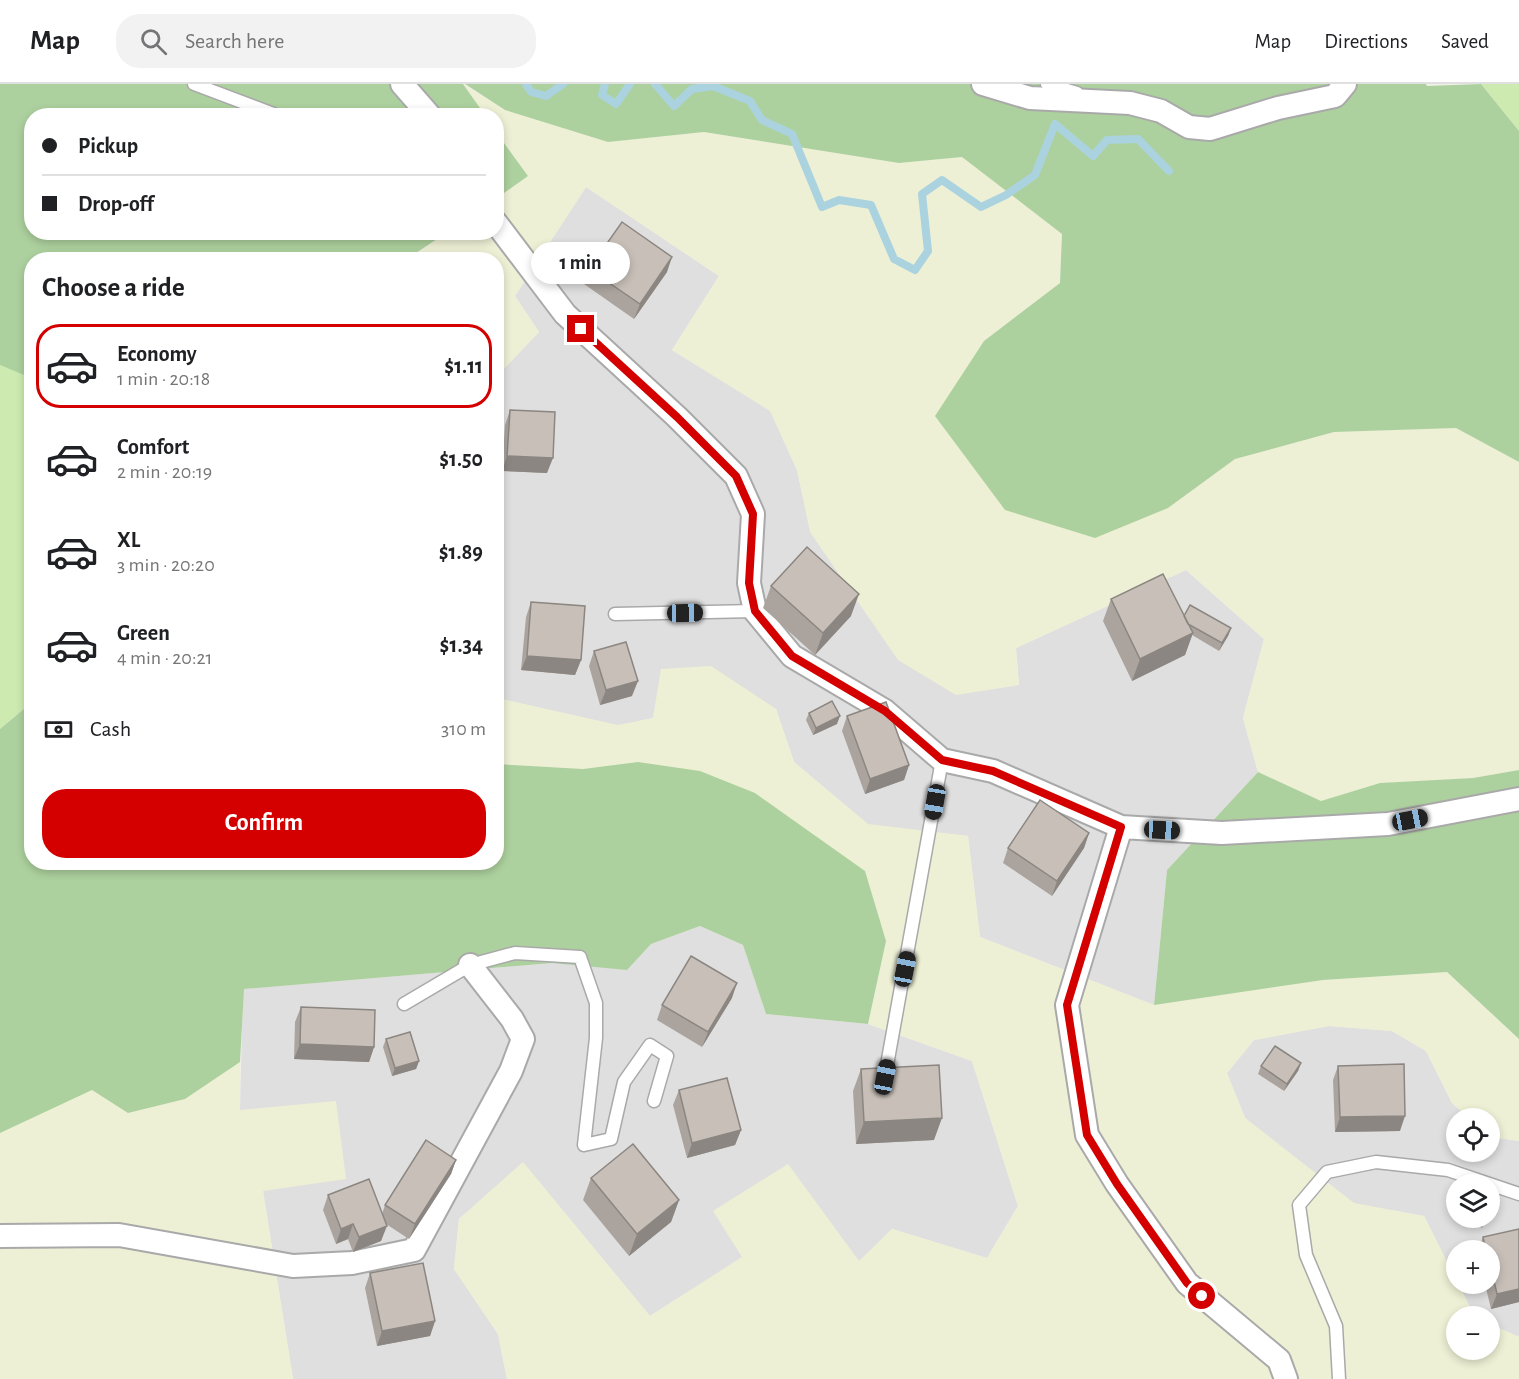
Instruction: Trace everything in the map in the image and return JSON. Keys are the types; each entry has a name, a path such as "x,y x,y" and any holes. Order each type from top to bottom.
{"street":[{"path":"402,84 422,108"},
{"path":"983,84 1030,98 1130,103 1161,111 1189,127 1210,129 1278,108 1335,96 1345,84"},
{"path":"504,234 565,314 677,417 736,476 753,514 749,583 755,611 792,656 885,711 942,760 993,771 1121,827 1222,833 1388,824 1519,799"},
{"path":"1121,827 1067,1005 1087,1135 1117,1184 1187,1283 1279,1360 1286,1379"},
{"path":"0,1236 119,1235 293,1266 352,1263 414,1250 511,1071 523,1040 512,1019 470,965"}],"lane":[{"path":"194,84 258,108"},
{"path":"1047,84 1110,102"},
{"path":"615,614 755,611"},
{"path":"885,1077 942,760"},
{"path":"404,1004 470,965 515,953 580,957 596,1003 596,1038 584,1145 611,1139 624,1082 650,1045 667,1056 654,1101"},
{"path":"1339,1379 1336,1326 1306,1255 1299,1205 1327,1172 1376,1162 1448,1170 1519,1194"}],"shaded area":[{"path":"586,187 719,276 672,350 770,410 797,470 811,532 1019,685 1016,648 1186,570 1264,639 1243,718 1258,772 1167,870 1154,1005 980,937 968,836 868,825 794,762 776,709 653,718 618,726 504,700 504,369 539,332 515,296"},
{"path":"700,926 743,945 766,1014 868,1024 972,1061 1018,1206 987,1258 892,1229 860,1262 743,1257 650,1316 523,1163 459,1219 454,1269 498,1334 507,1379 293,1379 263,1191 240,1110 243,989 552,963 627,969 651,944"},
{"path":"1329,1026 1392,1031 1426,1051 1452,1103 1458,1108 1446,1108 1446,1162 1500,1162 1500,1138 1519,1141 1519,1337 1500,1328 1500,1306 1469,1306 1463,1294 1500,1294 1500,1240 1446,1240 1446,1261 1424,1216 1354,1204 1245,1118 1227,1073 1254,1040"}],"green space":[{"path":"0,84 463,84 480,108 24,108 24,240 436,240 418,252 24,252 24,375 0,365"},
{"path":"463,84 502,108 480,108"},
{"path":"465,84 1426,84 1427,86 1481,84 1519,131 1519,462 1456,428 1334,432 1235,459 1168,508 1095,538 1005,510 935,416 984,341 1060,283 1062,234 962,157 899,163 704,132 608,142 502,108"},
{"path":"1481,84 1519,84 1519,131"},
{"path":"504,109 608,142 704,132 899,163 962,157 1062,234 1060,283 984,341 1168,508 1235,459 1334,432 1456,428 1519,462 1519,770 1473,778 1380,783 1321,801 1258,772 1243,718 1264,639 1186,570 1016,648 1019,685 956,695 898,660 810,532 797,470 770,411 672,350 719,276 586,187 515,296 539,332 504,369 504,252 419,252 436,240 504,240 504,193 528,176 504,142"},
{"path":"504,143 528,176 504,193"},
{"path":"0,365 24,375 24,709 0,729"},
{"path":"711,666 776,709 794,762 868,824 968,836 980,937 1154,1005 1323,980 1447,972 1519,1039 1519,1141 1500,1138 1500,1108 1458,1108 1452,1103 1426,1051 1392,1031 1329,1026 1254,1040 1227,1073 1245,1118 1354,1203 1424,1216 1446,1260 1446,1294 1463,1294 1469,1306 1446,1306 1446,1360 1500,1360 1500,1328 1519,1337 1519,1379 507,1379 498,1334 454,1269 459,1219 523,1162 650,1316 742,1257 713,1211 788,1164 859,1261 892,1229 987,1258 1018,1206 972,1061 868,1024 886,941 638,762 583,769 504,764 504,700 618,725 653,718 661,669"},
{"path":"24,709 24,870 504,870 504,764 583,769 638,762 700,771 755,793 865,871 886,941 868,1024 766,1014 743,945 700,926 651,944 627,970 552,963 244,989 240,1062 185,1099 128,1113 92,1090 0,1133 0,729"},
{"path":"1519,770 1519,1039 1447,972 1323,980 1154,1005 1167,870 1258,772 1321,801 1380,783 1473,778"},
{"path":"240,1062 240,1110 336,1101 346,1179 263,1191 293,1379 0,1379 0,1133 92,1089 128,1113 185,1099"}],"building":[{"path":"622,222 672,257 640,304 589,269"},
{"path":"510,410 555,412 553,458 507,456"},
{"path":"807,547 859,594 823,633 771,586"},
{"path":"1163,574 1193,633 1140,659 1111,599"},
{"path":"531,602 585,606 581,660 527,656"},
{"path":"1190,605 1231,628 1222,643 1188,624 1184,616"},
{"path":"626,642 638,681 606,690 594,651"},
{"path":"832,701 840,716 816,728 809,713"},
{"path":"886,702 909,765 870,779 847,716"},
{"path":"1040,800 1089,833 1057,881 1008,848"},
{"path":"691,956 737,983 708,1032 662,1005"},
{"path":"301,1007 375,1010 374,1047 300,1044"},
{"path":"410,1032 419,1061 395,1068 386,1039"},
{"path":"1275,1046 1301,1063 1287,1084 1261,1066"},
{"path":"1404,1064 1405,1116 1340,1117 1338,1066"},
{"path":"939,1065 942,1118 864,1122 861,1069"},
{"path":"727,1078 741,1130 692,1143 679,1090"},
{"path":"426,1140 456,1160 415,1224 385,1205"},
{"path":"633,1144 679,1200 637,1234 591,1178"},
{"path":"369,1179 387,1226 359,1237 353,1224 341,1229 328,1195"},
{"path":"1519,1229 1519,1289 1500,1293 1500,1240 1484,1240 1483,1237"},
{"path":"423,1263 435,1321 382,1331 370,1273"}],"waterway":[{"path":"526,84 531,92 546,96 563,84"},
{"path":"605,84 602,95 616,104 630,84"},
{"path":"655,84 674,106 692,89 713,86 750,101 762,120 792,134 822,207 839,200 871,205 894,259 915,270 928,251 922,194 942,180 981,207 1006,195 1035,175 1055,124 1093,156 1107,140 1138,139 1169,171"}],"route":[{"path":"581,329 677,417 736,476 753,514 749,583 755,611 792,656 885,711 942,760 993,771 1121,827 1067,1005 1087,1135 1117,1184 1187,1283 1202,1296"}]}
